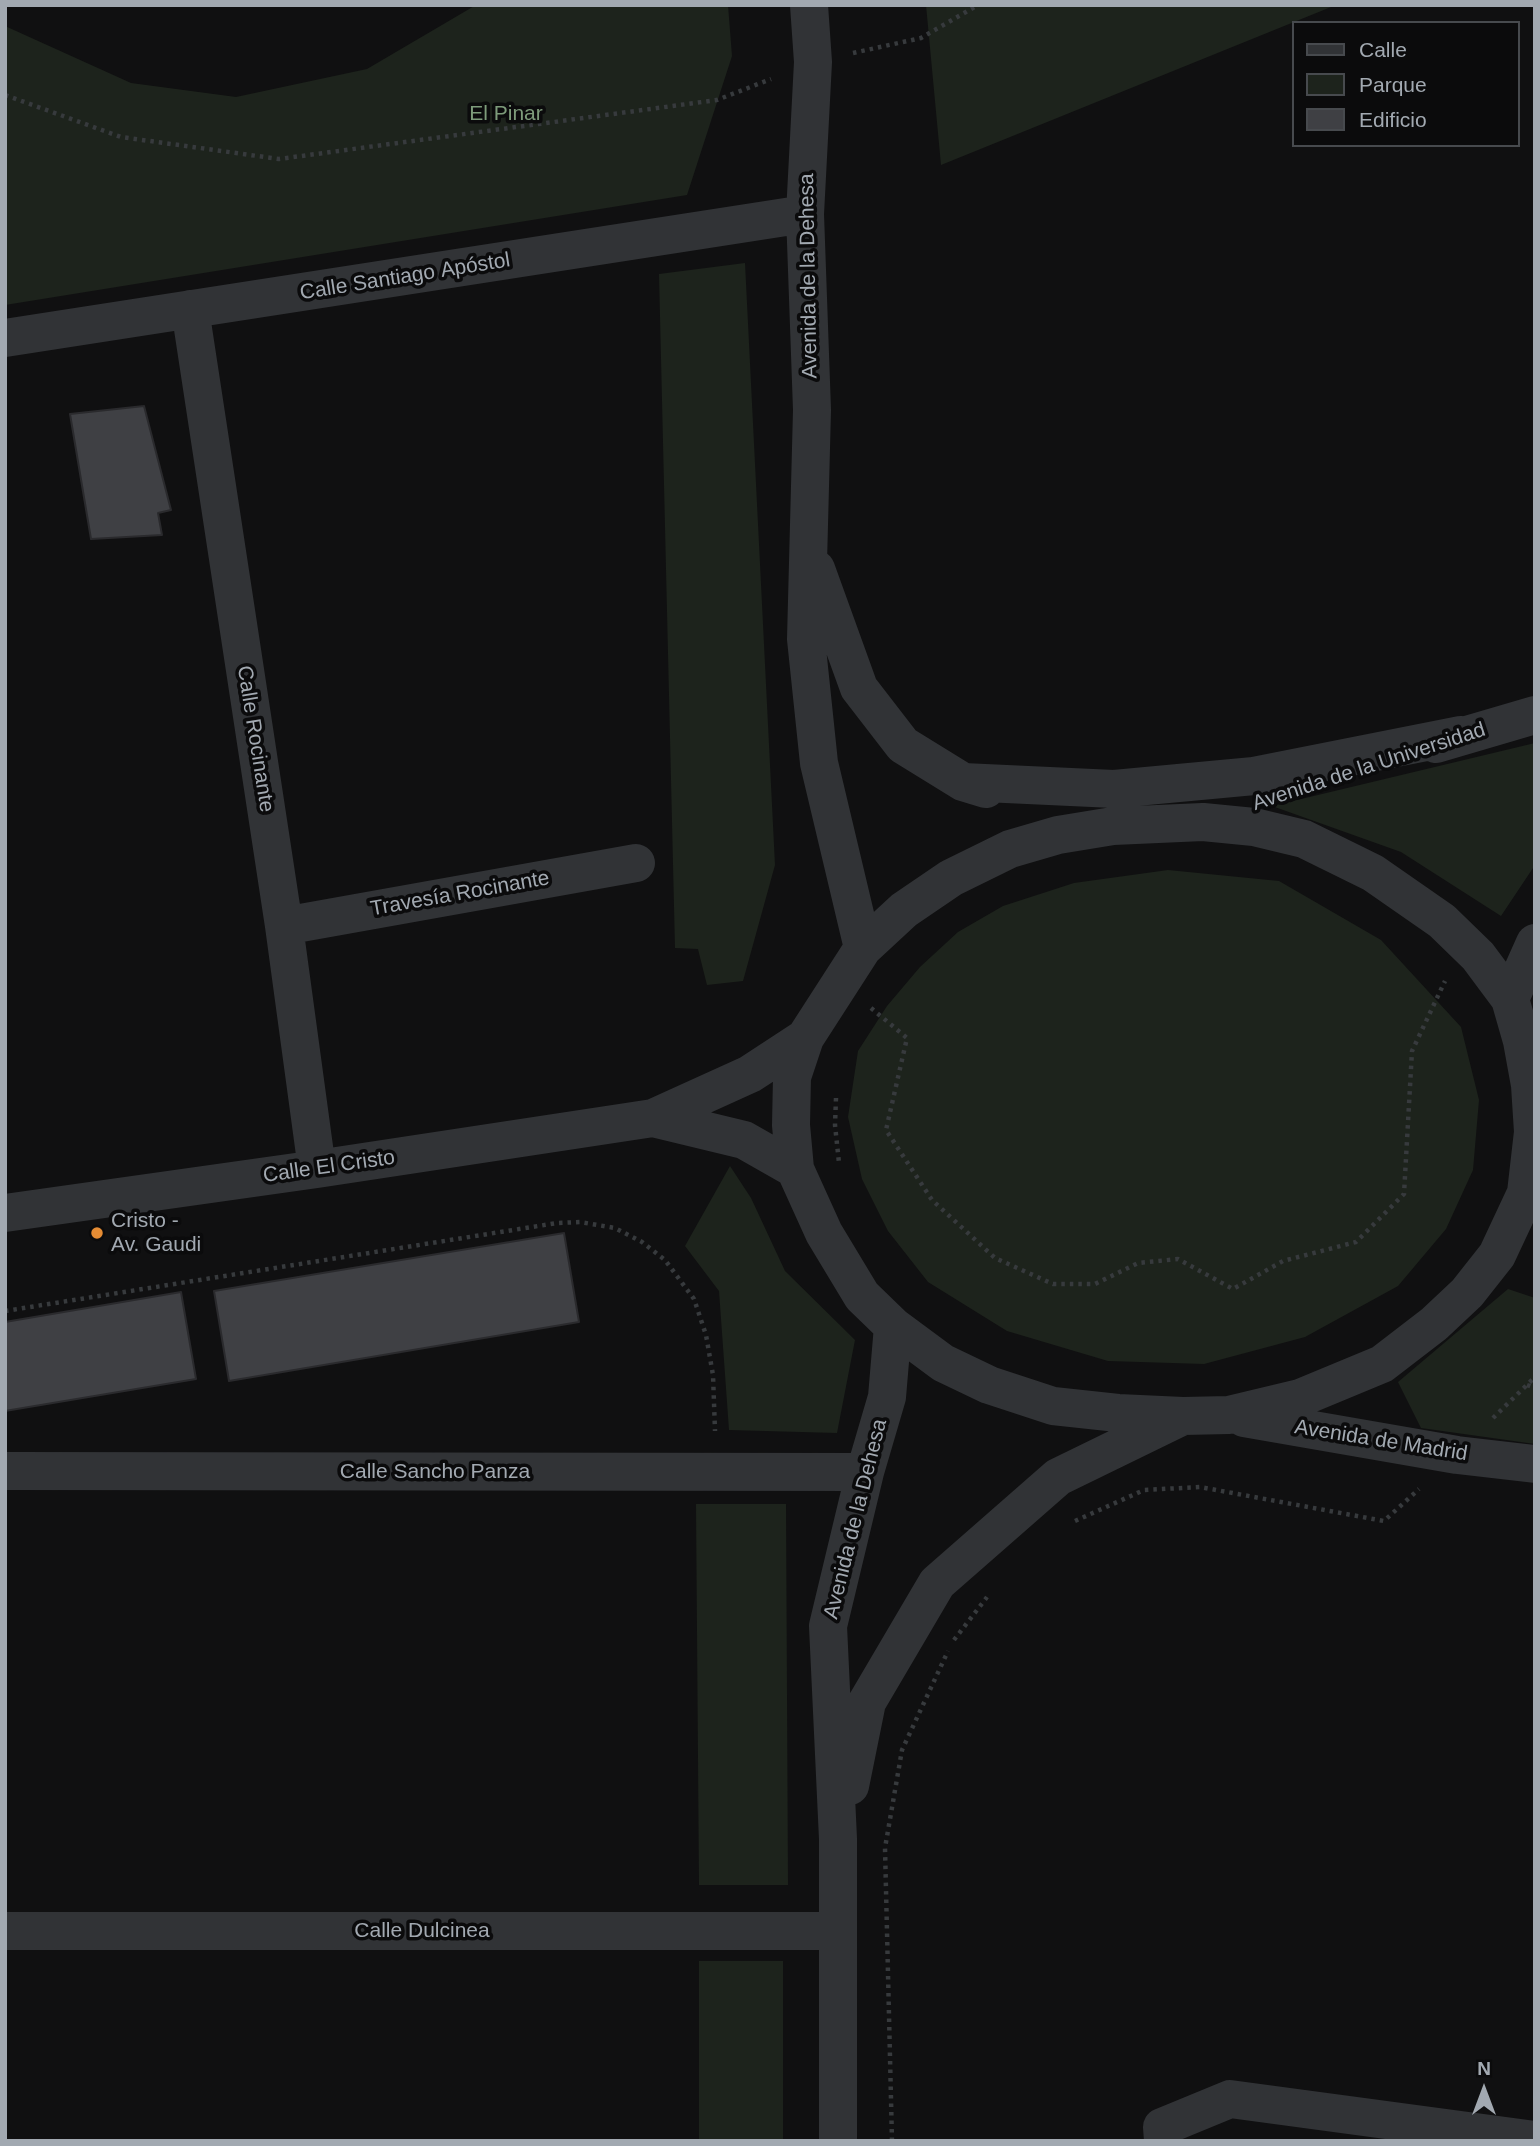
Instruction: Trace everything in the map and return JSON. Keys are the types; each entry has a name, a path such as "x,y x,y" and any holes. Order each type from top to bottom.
{"street":[{"name":"Avenida de la Dehesa","path":"809,5 813,62 805,214 812,411 806,639 820,763 863,948"},
{"name":"Calle Santiago Apóstol","path":"5,338 805,214"},
{"name":"Calle Rocinante","path":"190,309 284,926 317,1169"},
{"name":"Avenida de la Dehesa","path":"808,547 859,688 903,746 963,782 1113,826"},
{"name":"Avenida de la Universidad","path":"1203,822 1461,735 1535,715"},
{"path":"963,782 1114,789 1254,776 1461,735"},
{"path":"1203,822 1254,827 1304,839 1373,873 1442,920 1478,956 1510,999 1522,1041 1530,1085 1533,1132 1530,1206 1497,1255 1466,1293 1434,1324 1382,1364 1300,1398 1228,1415 1183,1416 1053,1406 989,1385 943,1363 893,1326 862,1296 824,1233 795,1169 791,1125 792,1077 805,1038 863,948 904,910 951,878 1010,849 1058,835 1113,826 1203,822"},
{"name":"Travesía Rocinante","path":"284,926 636,863"},
{"path":"1510,999 1535,943"},
{"name":"Calle El Cristo","path":"5,1213 653,1118 750,1073 805,1038"},
{"name":"Calle El Cristo","path":"653,1118 744,1140 795,1169"},
{"name":"Avenida de la Dehesa","path":"838,2141 838,1839 828,1626 865,1472 887,1397 893,1326"},
{"name":"Avenida de Madrid","path":"1228,1415 1457,1455 1535,1464"},
{"name":"Avenida de la Dehesa","path":"838,1839 867,1702 937,1583 1058,1477 1183,1416"},
{"name":"Calle Sancho Panza","path":"5,1471 865,1472"},
{"name":"Calle Dulcinea","path":"5,1931 838,1931"},
{"path":"1162,2134 1230,2099 1535,2140"}],"path":[{"path":"5,95 121,137 279,159 717,100 813,62 920,38 978,5"},
{"path":"831,994 871,1008 907,1038 886,1130 932,1200 995,1258 1053,1284 1095,1284 1138,1263 1178,1259 1233,1289 1283,1261 1356,1242 1404,1194 1412,1051 1449,974"},
{"path":"865,1018 878,998"},
{"path":"836,1093 835,1125 839,1164"},
{"path":"5,1311 557,1223 580,1222 615,1228 642,1242 665,1260 694,1299 706,1335 713,1375 716,1472"},
{"path":"1067,1526 1078,1518 1144,1490 1200,1487 1384,1521 1457,1455 1535,1377"},
{"path":"1527,1385 1535,1388"},
{"path":"892,2141 885,1848 902,1750 951,1645 988,1596"}],"green space":[{"name":"El Pinar","path":"476,5 728,5 732,56 687,195 5,305 5,26 131,83 236,97 367,69"},
{"path":"926,5 1336,5 1292,21 941,165"},
{"path":"745,263 775,865 743,981 707,985 698,949 675,948 659,274"},
{"path":"1535,743 1535,865 1501,916 1401,852 1272,806"},
{"path":"1168,870 1279,881 1381,940 1461,1027 1479,1100 1473,1170 1446,1229 1398,1286 1305,1337 1204,1364 1108,1361 1007,1331 928,1282 888,1231 862,1179 848,1117 858,1051 887,1006 920,967 958,932 1003,906 1074,883"},
{"path":"730,1166 751,1198 785,1271 855,1340 837,1433 729,1430 719,1291 685,1246"},
{"path":"1508,1289 1535,1298 1535,1444 1421,1428 1398,1382"},
{"path":"696,1504 786,1504 788,1885 699,1885"},
{"path":"699,1961 783,1961 783,2141 699,2141"}],"building":[{"path":"144,406 171,510 158,513 162,535 91,539 70,414"},
{"path":"564,1233 579,1322 229,1381 214,1291"},
{"path":"181,1292 196,1379 5,1411 5,1322"}],"place":[{"name":"Cristo - Av. Gaudi","path":"97,1233"}]}
